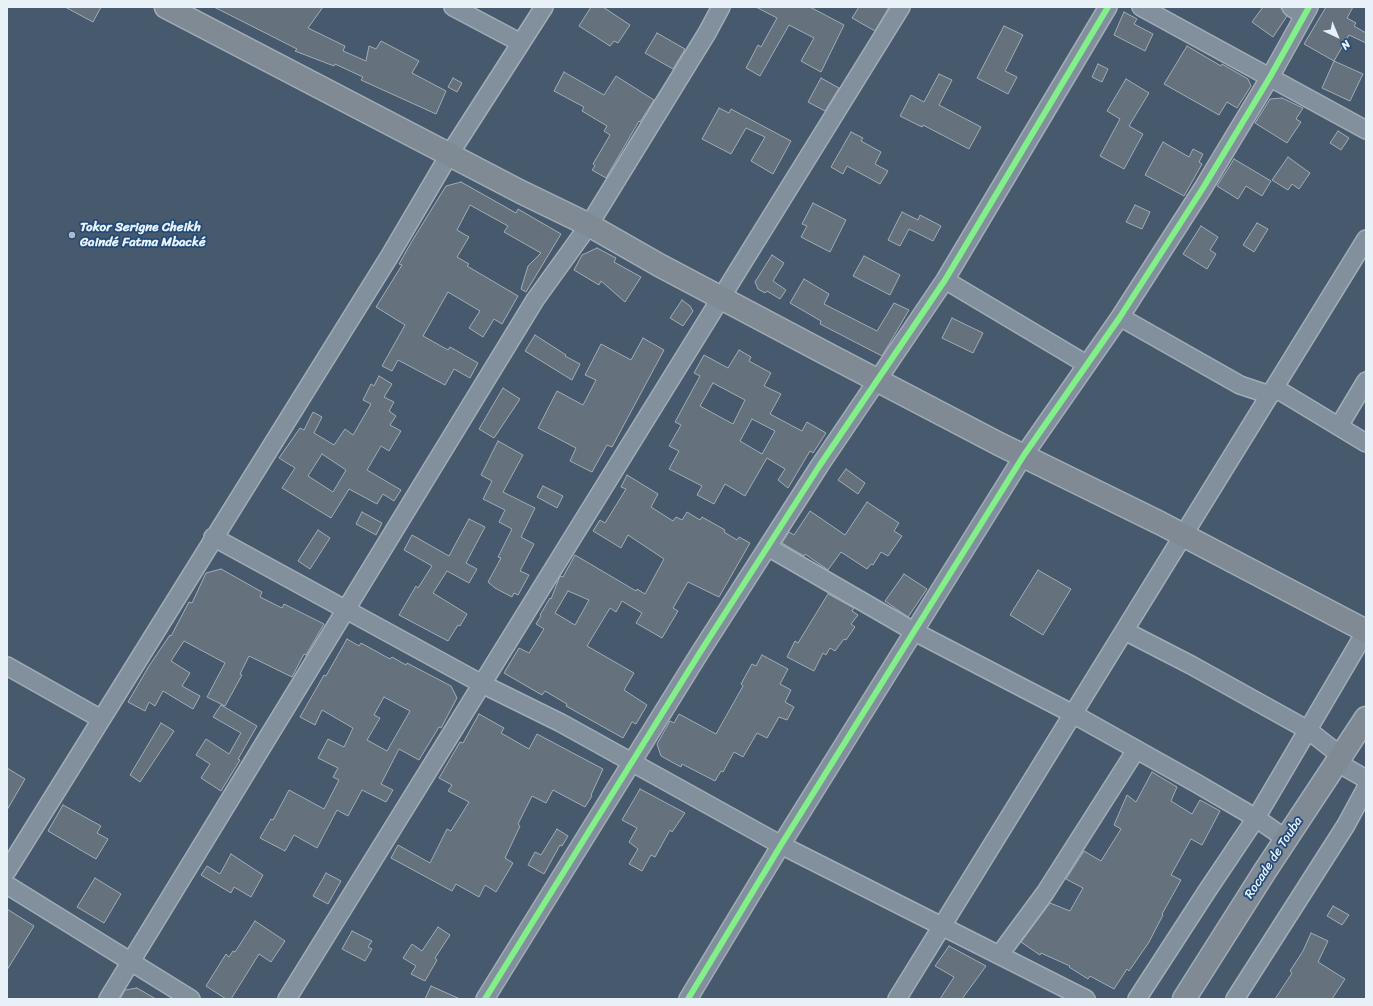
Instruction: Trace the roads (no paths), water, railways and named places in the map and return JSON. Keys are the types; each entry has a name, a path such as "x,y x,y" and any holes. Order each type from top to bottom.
{"main road":[{"path":"166,7 449,155 590,225 721,298 878,380 1183,535 1366,631"},
{"name":"Rocade de Touba","path":"1184,999 1286,839 1366,718"}],"street":[{"path":"453,7 520,43"},
{"path":"7,871 213,537 333,347 449,155 544,7"},
{"path":"108,999 535,300 590,225 707,33 721,7"},
{"path":"287,999 901,7"},
{"path":"485,999 630,762 768,547 946,280 1108,7"},
{"path":"1141,7 1366,130"},
{"path":"688,999 781,845 1024,455 1120,317 1203,188 1270,78 1301,10"},
{"path":"897,999 1366,239"},
{"path":"946,280 1086,364"},
{"path":"1120,317 1240,385 1272,391 1339,426 1366,443"},
{"path":"1339,426 1366,381"},
{"path":"213,537 482,684 561,723 781,845 1000,954 1086,999"},
{"path":"768,547 915,632 1073,714 1256,818 1286,839"},
{"path":"1125,631 1191,665 1308,730 1340,759 1366,779"},
{"path":"1137,999 1206,891 1256,818 1366,631"},
{"path":"7,666 101,719"},
{"path":"1000,954 1045,893 1136,750"},
{"path":"1235,999 1346,825 1366,788"},
{"path":"7,886 130,963 191,999"}],"place":[{"name":"Tokor Serigne Cheikh Gaindé Fatma Mbacké","path":"72,235"}]}
